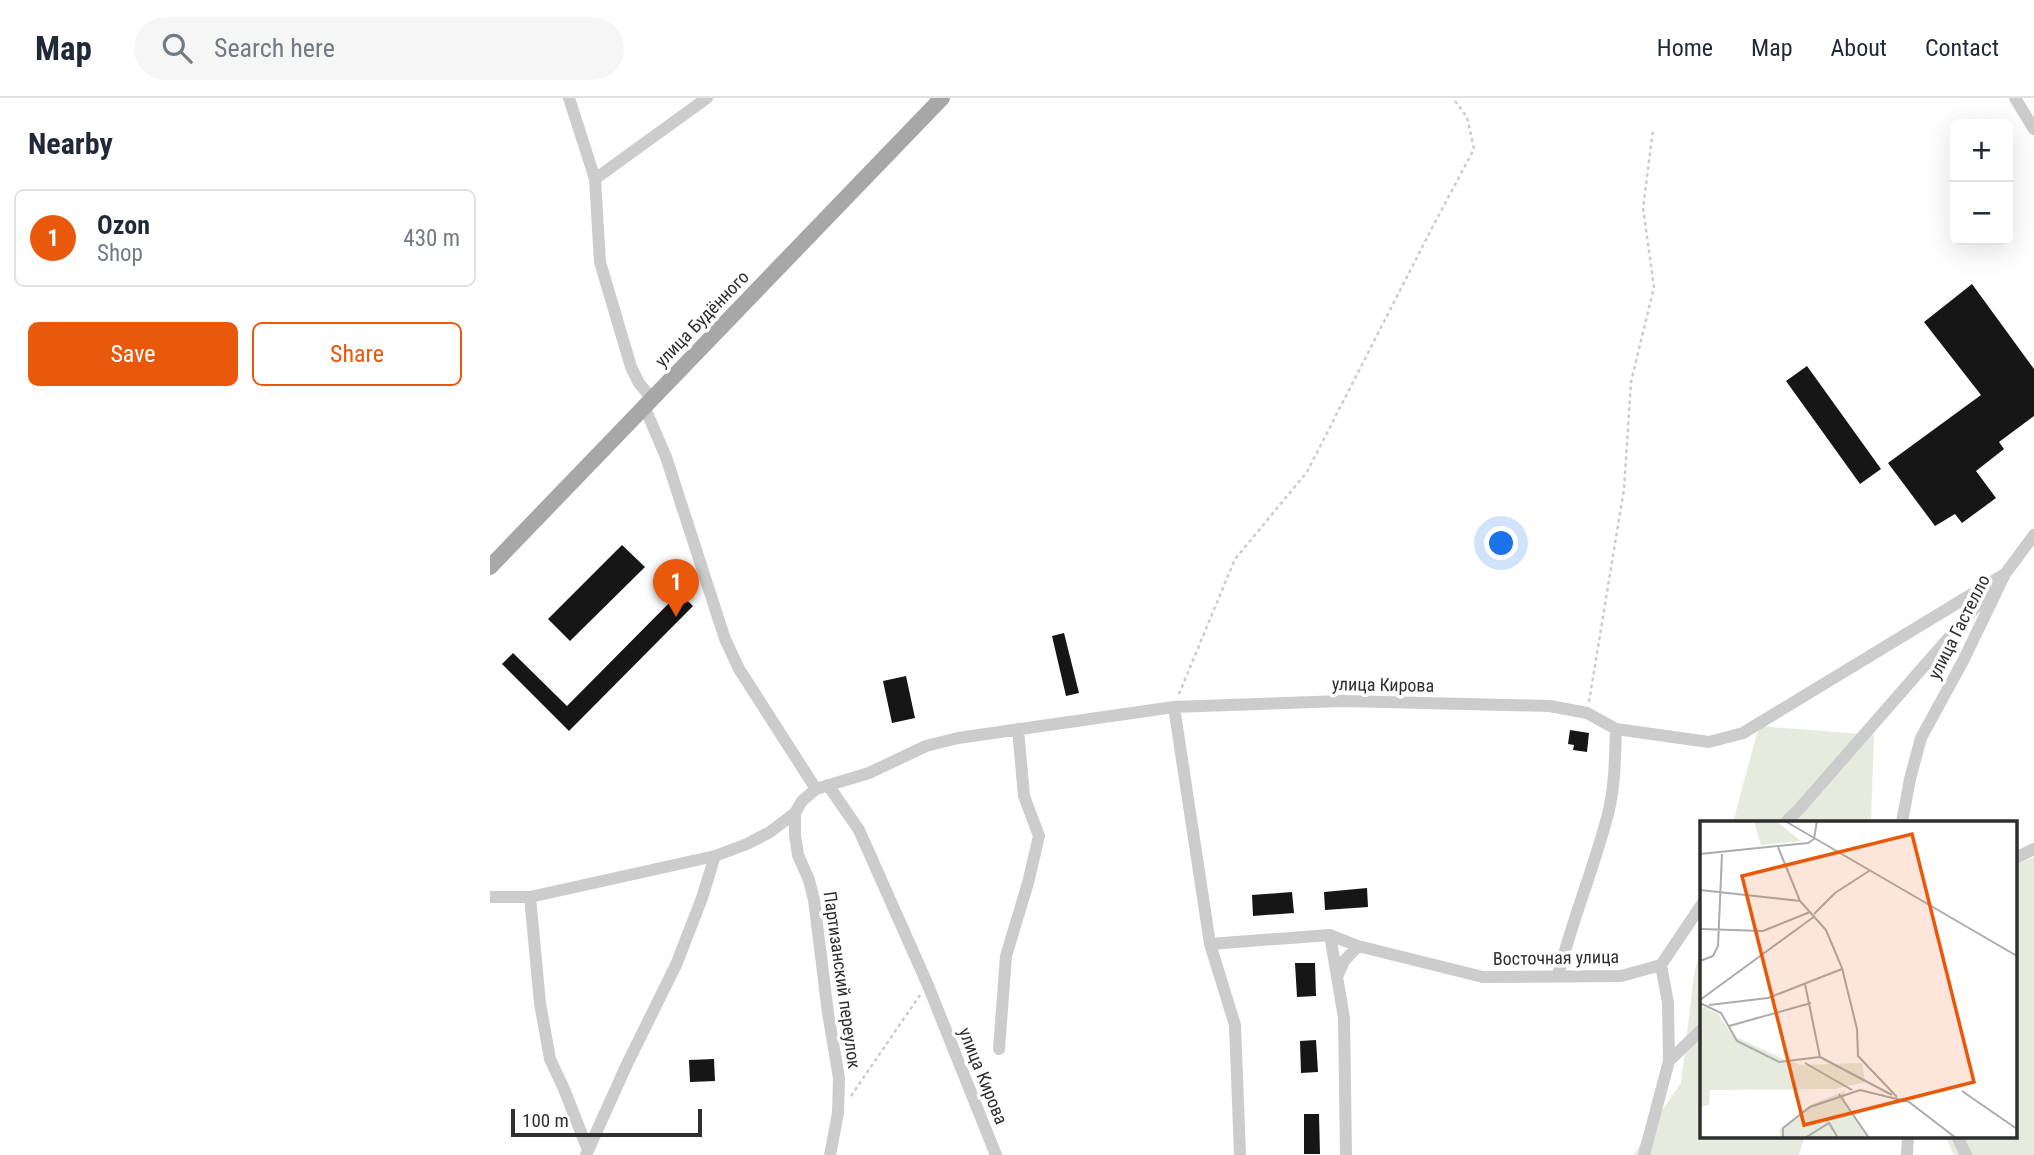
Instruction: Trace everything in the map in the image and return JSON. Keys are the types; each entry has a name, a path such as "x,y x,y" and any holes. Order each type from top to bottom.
{"main road":[{"name":"улица Будённого","path":"490,567 942,98"}],"street":[{"path":"490,897 530,897 715,856 770,832 795,813 802,801 822,787 738,669 724,639 649,403 631,367 600,262 595,178 569,98"},
{"path":"595,178 707,98"},
{"path":"2015,98 2034,129"},
{"name":"улица Гастелло","path":"1902,821 1921,738 1963,661 2005,574 2034,535"},
{"path":"1787,821 2005,574"},
{"name":"улица Кирова","path":"996,1155 928,983 859,830 822,787 869,773 926,746 958,738 1174,706 1343,701 1550,706 1587,713 1616,729 1709,741 1743,733 2005,574"},
{"path":"1174,706 1210,944 1235,1025 1240,1155"},
{"name":"улица Кирова","path":"999,1049 1006,956 1028,884 1039,835 1024,796 1018,729"},
{"path":"1558,976 1609,808 1615,771 1616,729"},
{"name":"Партизанский переулок","path":"795,813 794,835 814,900 839,1078 838,1113 830,1155"},
{"path":"2016,858 2034,849"},
{"path":"587,1153 676,965 715,856"},
{"path":"530,897 540,1003 550,1059 587,1153"},
{"path":"1644,1155 1669,1061 1668,1003 1661,965 1700,907"},
{"path":"1330,935 1344,1018 1346,1155"},
{"name":"Восточная улица","path":"1210,944 1330,935 1358,946 1483,977 1621,976 1661,965"},
{"path":"1337,977 1344,961 1358,946"},
{"path":"1669,1061 1700,1031"},
{"path":"1958,1138 1966,1155"}],"path":[{"path":"1174,706 1235,559 1307,472 1474,149 1467,117 1453,98"},
{"path":"1587,713 1624,489 1631,382 1654,287 1643,208 1653,130"},
{"path":"838,1113 928,983"}],"shaded area":[{"path":"1759,726 1874,735 1871,821 1733,821"},
{"path":"2034,857 2034,1155 1954,1155 1946,1138 2016,1138 2016,864"},
{"path":"1700,950 1700,1138 1804,1138 1799,1155 1634,1155 1681,1083 1694,975"}],"building":[{"path":"1972,284 2034,369 2034,416 1999,442 2004,449 1976,471 1996,498 1962,523 1955,514 1935,526 1888,463 1981,395 1924,322"},
{"path":"1807,366 1881,469 1860,484 1786,381"},
{"path":"622,545 645,567 570,641 548,619"},
{"path":"679,593 693,606 569,731 502,664 513,653 567,706"},
{"path":"1064,633 1079,693 1066,696 1052,636"},
{"path":"906,676 915,718 892,723 883,681"},
{"path":"1570,730 1589,733 1587,752 1573,750 1574,745 1568,744"},
{"path":"1367,888 1368,907 1325,910 1324,892"},
{"path":"1292,892 1294,913 1253,916 1252,895"},
{"path":"1295,963 1315,963 1316,996 1297,997"},
{"path":"1316,1040 1318,1072 1301,1073 1300,1041"},
{"path":"714,1059 715,1081 690,1082 689,1060"},
{"path":"1304,1114 1319,1114 1320,1154 1304,1154"}],"place":[{"name":"Ozon","path":"676,617"}]}
